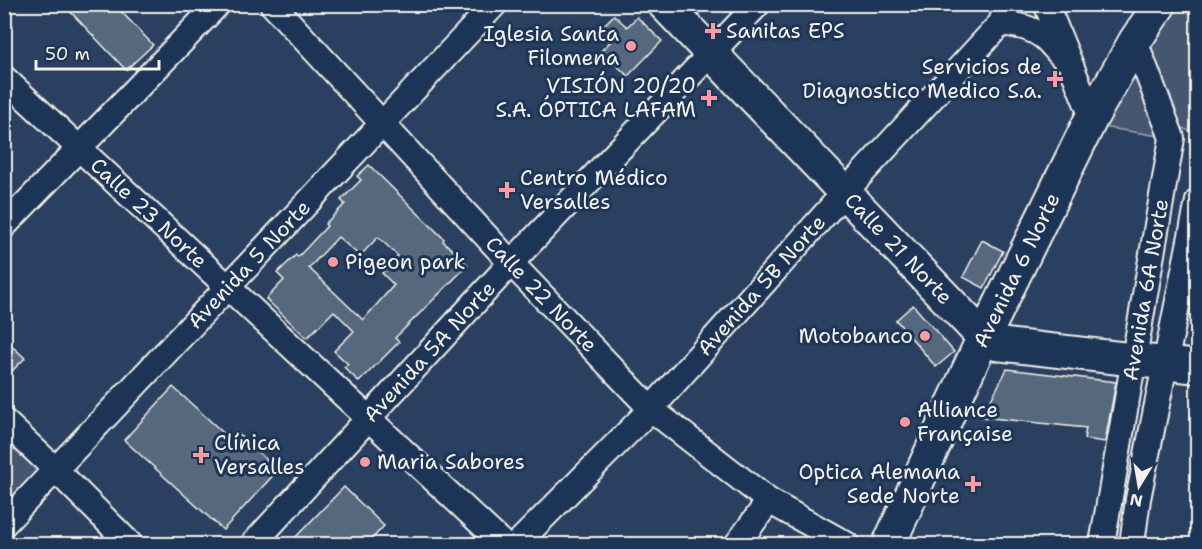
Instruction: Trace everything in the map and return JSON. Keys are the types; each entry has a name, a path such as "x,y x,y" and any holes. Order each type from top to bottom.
{"main road":[{"name":"Calle 21 Norte","path":"664,4 984,338"},
{"name":"Avenida 6 Norte","path":"889,544 984,338 1092,117 1135,41 1160,4"},
{"path":"984,338 997,344 1197,367"}],"street":[{"path":"4,226 218,4"},
{"name":"Calle 22 Norte","path":"272,4 511,263 651,409 769,501 846,544"},
{"name":"Avenida 5 Norte","path":"4,524 495,4"},
{"name":"Avenida 5A Norte","path":"253,544 511,263 758,4"},
{"path":"1047,4 1092,117"},
{"name":"Avenida 5B Norte","path":"517,544 651,409 1004,14 1048,41 1070,63"},
{"name":"Avenida 6A Norte","path":"1102,544 1172,138 1135,41"},
{"name":"Calle 23 Norte","path":"4,78 503,544"},
{"name":"Avenida 6A Norte","path":"1132,544 1138,499 1197,201"},
{"path":"4,421 130,544"},
{"path":"736,544 769,501"}],"shaded area":[{"path":"1160,5 1197,5 1197,134 1167,122 1172,138 1089,125"},
{"path":"4,421 56,470 4,524"}],"building":[{"path":"63,4 114,4 153,45 126,70"},
{"name":"Iglesia Santa Filomena","path":"614,15 627,27 637,17 662,41 628,76 601,51 610,42 598,31"},
{"path":"369,165 468,265 395,338 399,342 359,382 344,367 348,364 334,351 354,331 334,311 307,338 266,299 284,280 277,273 296,255 298,257 345,204 341,200 361,180 357,176","holes":["338,237 360,256 378,237 398,256 382,273 394,285 363,320 309,268"]},
{"path":"982,240 1003,251 984,288 963,277"},
{"name":"Motobanco","path":"913,305 954,352 936,367 896,320"},
{"path":"4,339 25,358 4,379"},
{"path":"1007,369 1116,382 1105,442 1084,439 1086,428 982,417"},
{"name":"Clínica Versalles","path":"173,387 229,438 235,431 278,470 223,530 124,440"},
{"name":"Clínica Versalles","path":"344,487 384,526 367,544 289,544"}],"place":[{"name":"Sanitas EPS","path":"713,31"},
{"name":"Iglesia Santa Filomena","path":"631,46"},
{"name":"Servicios de Diagnostico Medico S.a.","path":"1055,79"},
{"name":"VISIÓN 20/20 S.A. ÓPTICA LAFAM","path":"709,98"},
{"name":"Centro Médico Versalles","path":"507,190"},
{"name":"Pigeon park","path":"333,262"},
{"name":"Motobanco","path":"925,336"},
{"name":"Alliance Française","path":"905,422"},
{"name":"Clínica Versalles","path":"201,455"},
{"name":"Maria Sabores","path":"365,462"},
{"name":"Optica Alemana Sede Norte","path":"973,484"}]}
